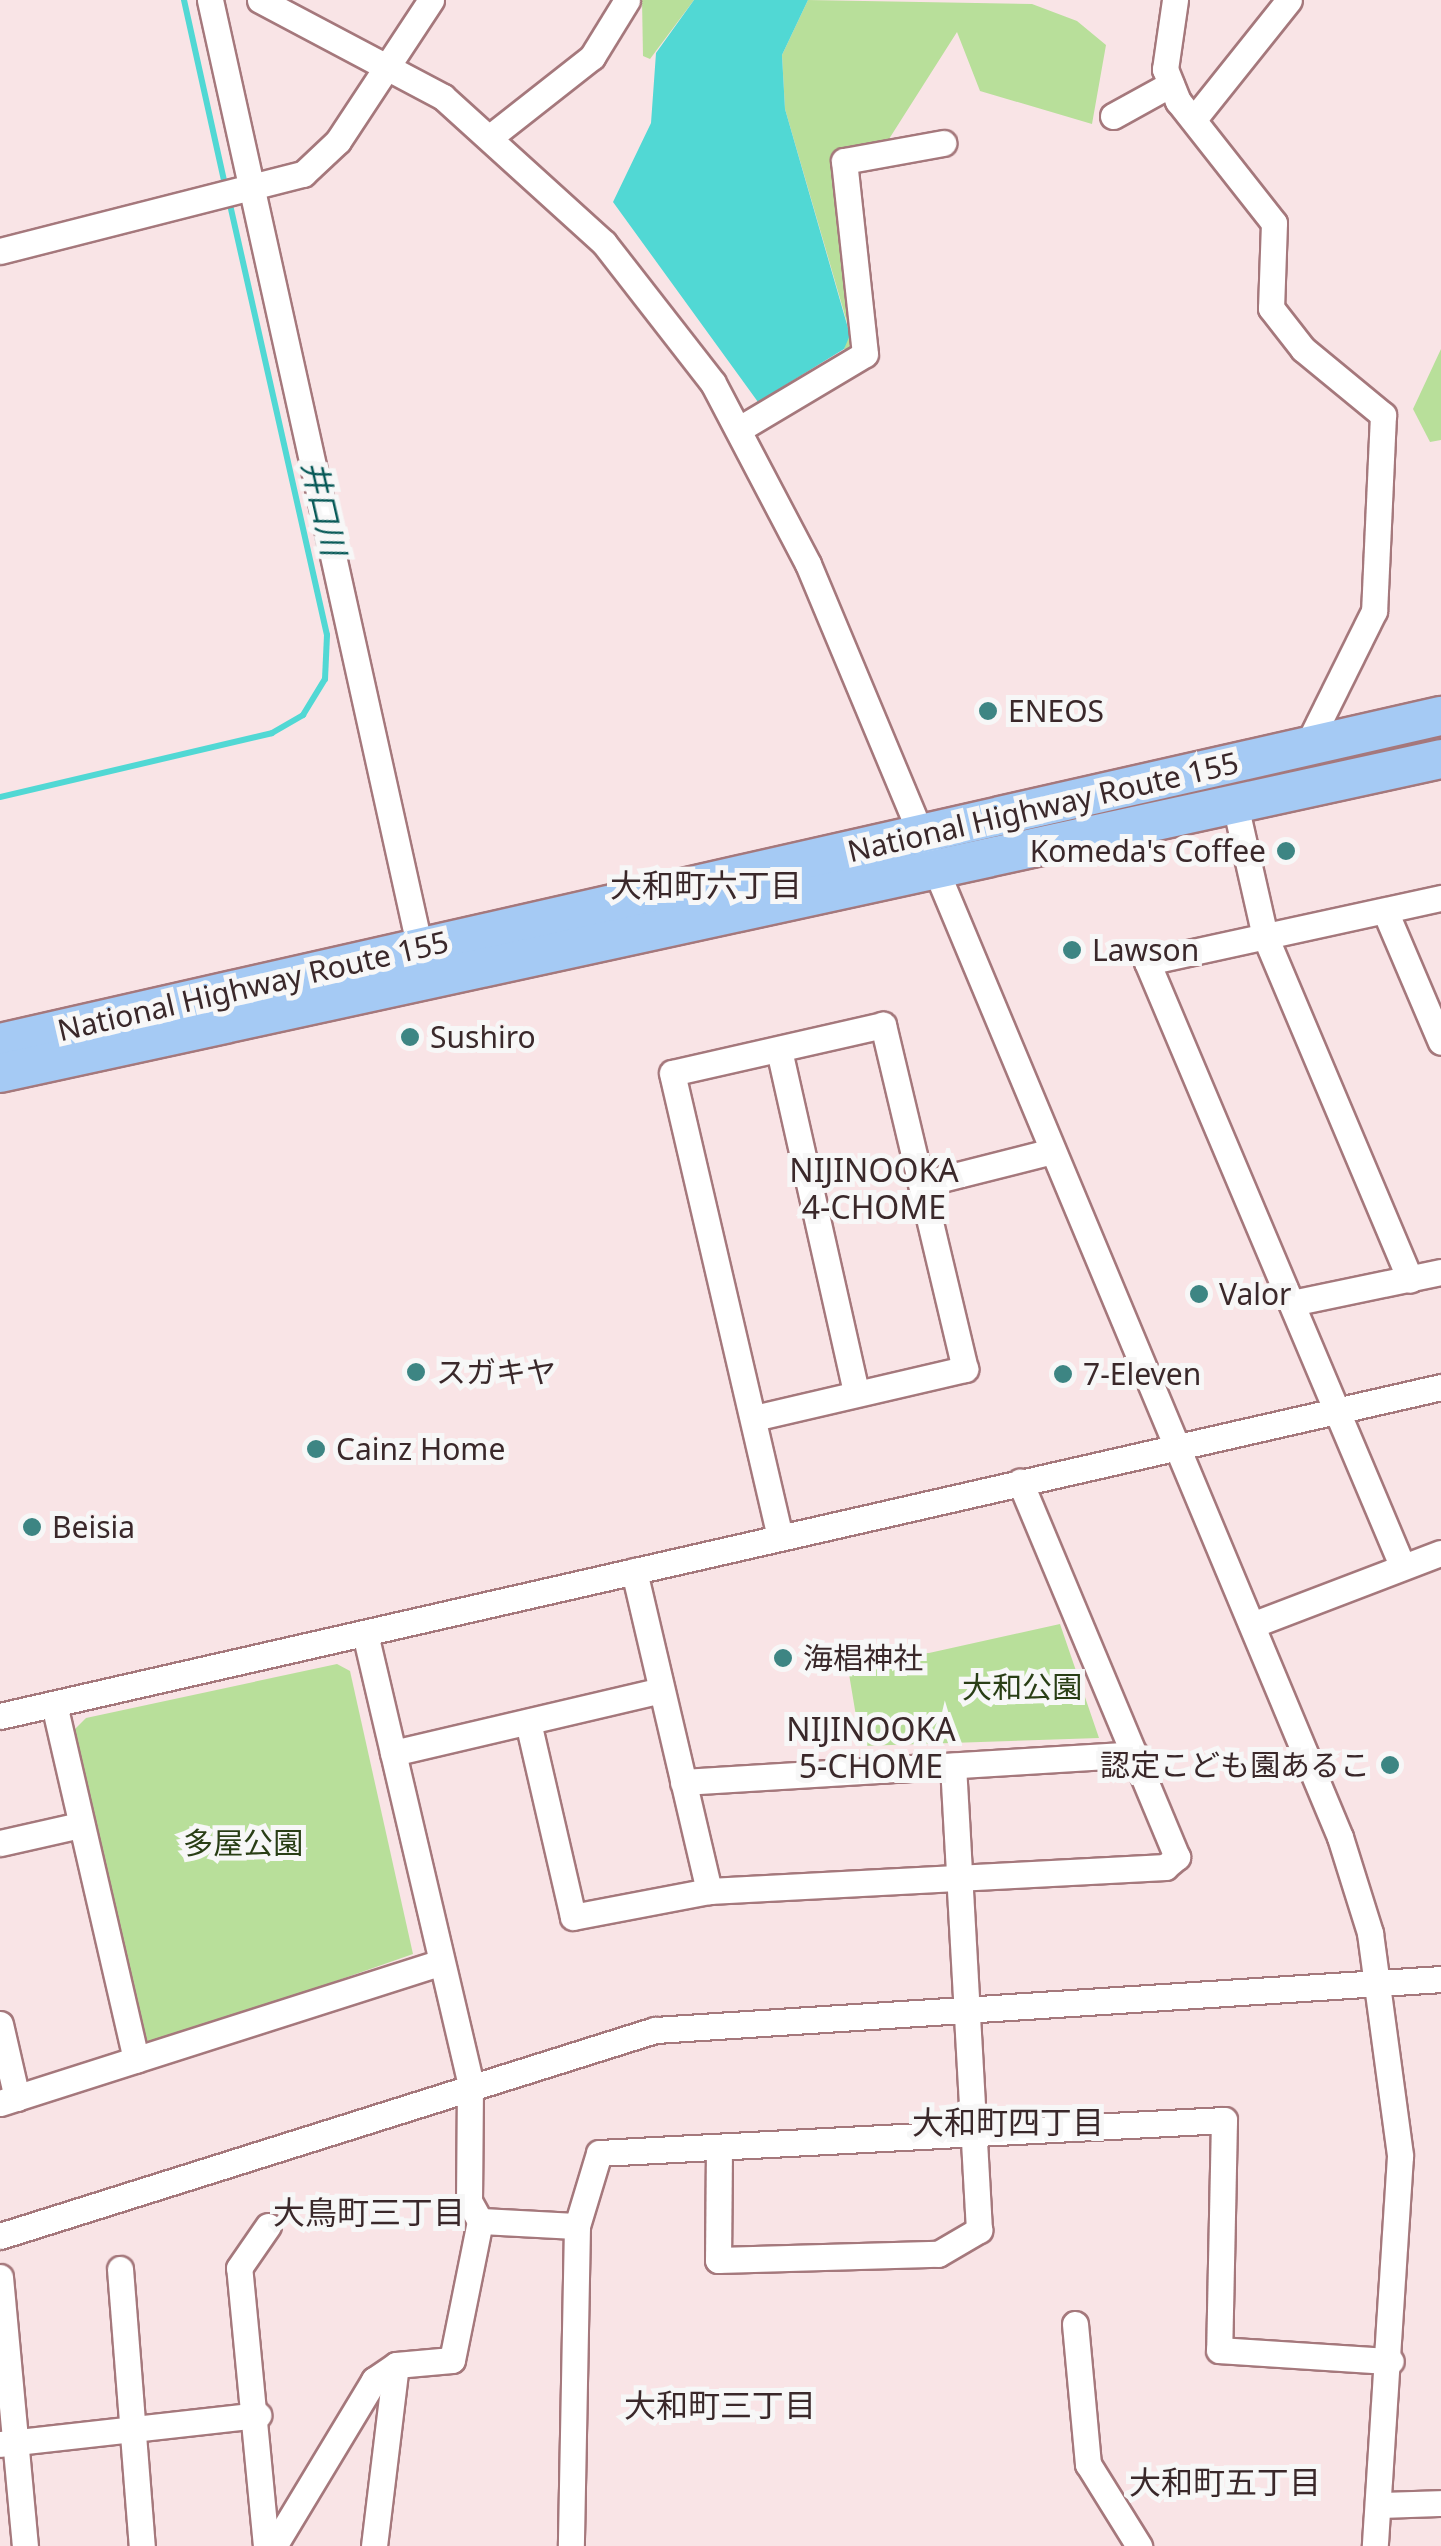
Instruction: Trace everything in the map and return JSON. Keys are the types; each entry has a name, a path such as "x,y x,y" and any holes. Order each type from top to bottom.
{"highway":[{"name":"National Highway Route 155","path":"0,1073 924,851 1307,746 1441,716"},
{"name":"National Highway Route 155","path":"0,1043 420,949 924,851 1234,800 1441,759"}],"street":[{"path":"210,0 420,949"},
{"path":"260,0 390,68 494,134 654,298 742,428 808,564 924,851 1340,1837 1382,1982 1400,2156 1391,2361 1374,2546"},
{"path":"0,252 250,193 323,159 390,68 431,0"},
{"path":"494,134 592,57 628,0"},
{"path":"1175,0 1163,48 1171,84 1274,223 1265,289 1280,326 1383,416 1374,611 1307,746"},
{"path":"1194,119 1289,0"},
{"path":"1113,116 1171,84"},
{"path":"742,428 864,354 867,314 844,161 943,143"},
{"path":"1234,800 1266,936 1410,1280"},
{"path":"1401,1563 1147,962 1441,898"},
{"path":"1385,911 1441,1042"},
{"path":"754,1418 965,1369 883,1025 672,1073 780,1538"},
{"path":"779,1050 856,1393"},
{"path":"922,1184 1052,1151"},
{"path":"1292,1304 1441,1272"},
{"path":"0,1716 1441,1387"},
{"path":"528,1722 573,1916 708,1891 1165,1867 1177,1857 1020,1482"},
{"path":"1252,1625 1401,1563 1441,1553"},
{"path":"634,1571 708,1891"},
{"path":"274,2546 374,2380 396,2366 452,2360 480,2221 470,2202 470,2081 366,1634"},
{"path":"393,1752 661,1690"},
{"path":"54,1704 136,2060"},
{"path":"683,1782 1135,1754"},
{"path":"719,2148 718,2260 938,2254 979,2230 953,1766"},
{"path":"0,1843 80,1825"},
{"path":"0,2024 8,2101 441,1962"},
{"path":"0,2236 470,2081 655,2030 1441,1979"},
{"path":"572,2546 577,2226 600,2153 974,2137 1224,2120 1219,2350 1391,2361"},
{"path":"480,2221 577,2226"},
{"path":"266,2546 258,2416 239,2268 268,2226"},
{"path":"120,2269 142,2546"},
{"path":"0,2277 8,2444 25,2546"},
{"path":"1075,2324 1088,2464 1140,2546"},
{"path":"374,2546 396,2366"},
{"path":"8,2444 258,2416"},
{"path":"1378,2505 1441,2504"}],"green space":[{"path":"642,0 694,0 650,59 643,56"},
{"path":"808,0 1032,4 1077,21 1106,45 1092,124 980,91 957,32 889,139 832,158 853,352 844,349 848,326 785,109 782,55"},
{"path":"1441,349 1441,440 1430,442 1413,409"},
{"name":"大和公園","path":"1060,1624 1099,1738 861,1746 846,1656 929,1653"},
{"name":"多屋公園","path":"337,1664 350,1671 413,1954 151,2046 141,2041 73,1731 86,1718"}],"water":[{"path":"694,0 808,0 782,55 785,109 850,335 844,349 758,402 613,202 651,123 656,53"}],"waterway":[{"name":"井口川","path":"184,0 226,189"},
{"name":"井口川","path":"0,797 272,733 303,715 325,679 327,635 229,201"}],"place":[{"name":"ENEOS","path":"988,711"},
{"name":"Komeda's Coffee","path":"1286,851"},
{"name":"Lawson","path":"1072,950"},
{"name":"Sushiro","path":"410,1037"},
{"name":"Valor","path":"1199,1294"},
{"name":"スガキヤ","path":"416,1372"},
{"name":"7-Eleven","path":"1063,1374"},
{"name":"Cainz Home","path":"316,1449"},
{"name":"Beisia","path":"32,1527"},
{"name":"海椙神社","path":"783,1658"},
{"name":"認定こども園あるこ","path":"1390,1765"}],"district":[{"name":"大和町六丁目","path":"706,885"},
{"name":"NIJINOOKA 4-CHOME","path":"874,1190"},
{"name":"NIJINOOKA 5-CHOME","path":"871,1748"},
{"name":"大和町四丁目","path":"1008,2122"},
{"name":"大鳥町三丁目","path":"369,2212"},
{"name":"大和町三丁目","path":"720,2405"},
{"name":"大和町五丁目","path":"1225,2482"}]}
